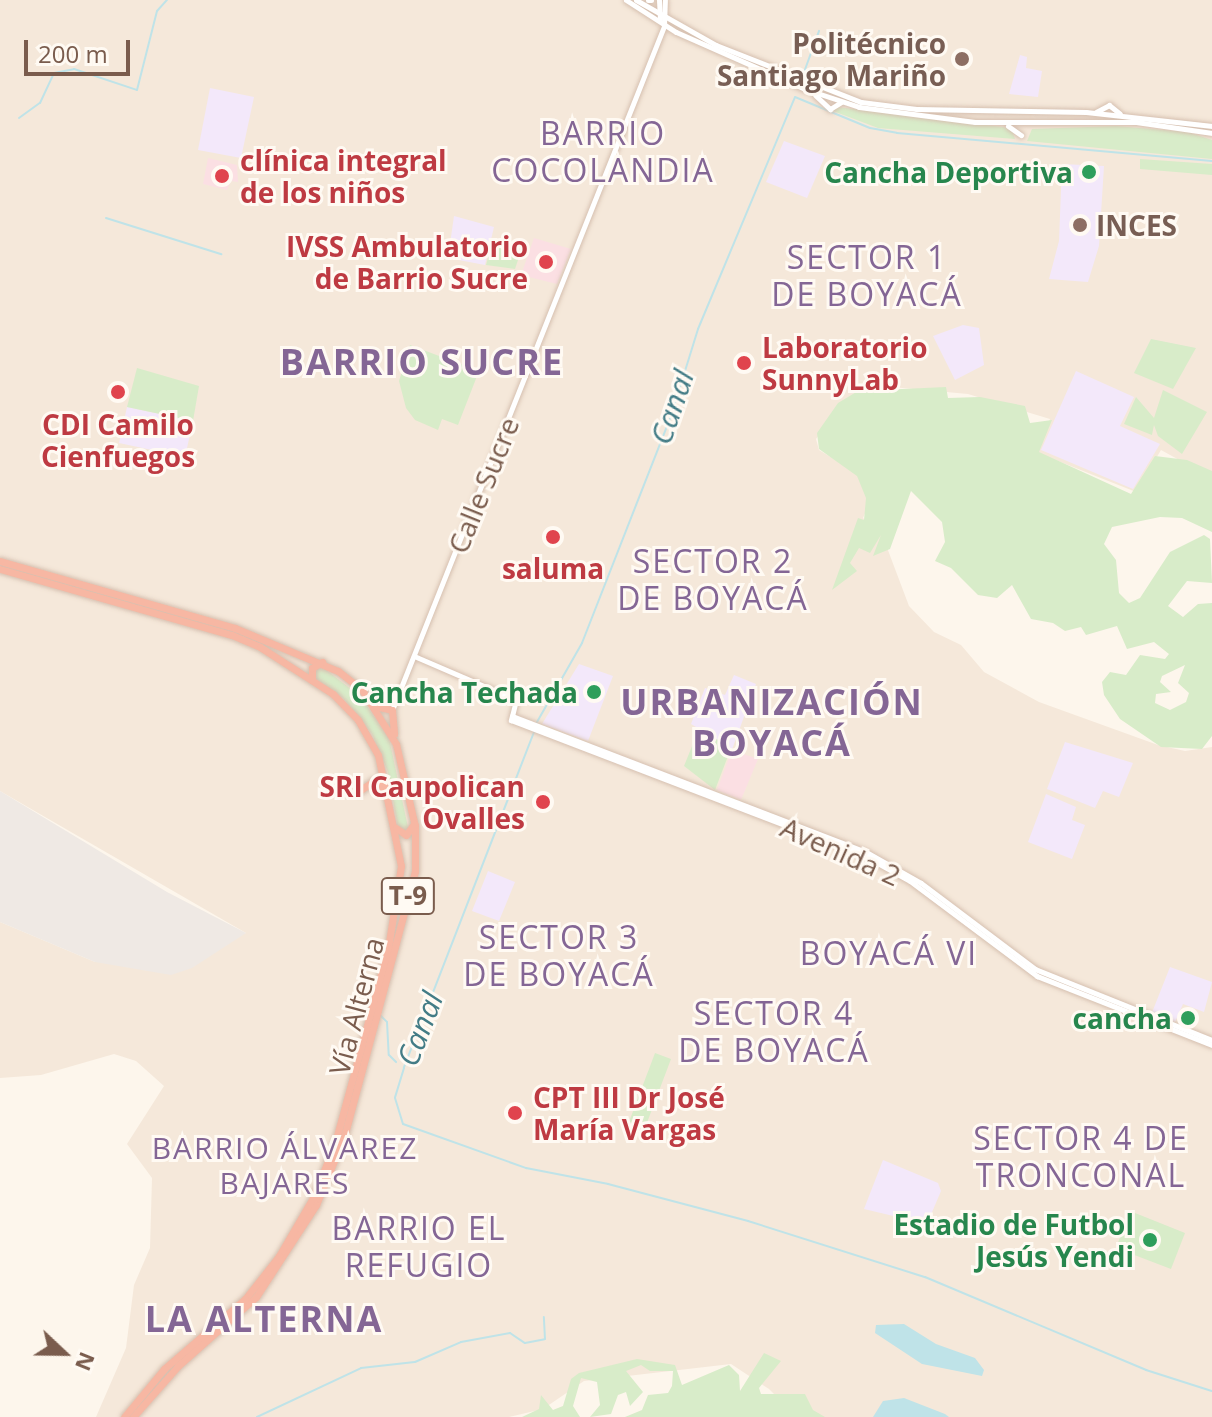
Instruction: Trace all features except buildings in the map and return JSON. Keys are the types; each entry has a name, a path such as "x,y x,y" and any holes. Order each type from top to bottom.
{"highway":[{"name":"Vía Alterna","path":"0,561 235,628 322,662 368,700 396,744 414,820 416,860 409,894 345,1134 316,1205 256,1297 178,1366 133,1417"},
{"name":"Vía Alterna","path":"0,569 232,635 312,680 340,700 363,726 378,755 389,796 401,866 396,915 320,1182 286,1246 245,1299 164,1369 124,1417"},
{"path":"312,680 312,668 322,662"},
{"path":"368,700 381,711 392,710 396,744"},
{"path":"359,791 374,781 389,796"},
{"name":"T-9","path":"393,823 406,835 414,820"}],"street":[{"path":"626,0 662,25 807,90 842,102 1000,123 1136,122 1212,133"},
{"path":"636,0 662,25 851,99 898,108 1011,108 1212,124"},
{"path":"662,0 662,25"},
{"name":"Calle Sucre","path":"392,710 662,25"},
{"path":"1091,113 1109,105 1129,117"},
{"path":"1008,123 1019,116 1011,108"},
{"path":"1044,124 1026,115 1046,110"},
{"path":"1000,123 1023,135 1029,127 1044,124"},
{"name":"Avenida 2","path":"414,656 516,700 511,718 865,856 910,881 1037,976 1212,1043"}],"shaded area":[{"path":"0,0 1212,0 1212,478 1161,450 1136,492 1038,453 1050,419 968,394 881,386 839,408 816,439 819,450 864,477 872,497 863,518 883,537 909,606 934,632 961,645 984,672 1039,702 1158,745 1185,751 1212,747 1212,1417 797,1417 769,1389 731,1364 584,1381 543,1409 509,1417 96,1417 126,1348 134,1285 150,1248 152,1178 127,1144 164,1086 136,1061 114,1054 41,1075 0,1078 0,922 95,962 246,933 0,791"},
{"path":"1020,55 1027,57 1026,68 1042,71 1038,97 1009,94"},
{"path":"210,88 254,97 241,158 198,150"},
{"path":"784,141 825,156 807,198 766,182"},
{"name":"clínica integral de los niños","path":"208,158 237,165 238,182 231,181 227,190 203,184"},
{"name":"INCES","path":"1062,164 1104,166 1099,246 1088,282 1049,279 1059,241"},
{"path":"454,216 494,227 485,265 448,258"},
{"name":"IVSS Ambulatorio de Barrio Sucre","path":"534,238 571,249 557,284 521,275"},
{"path":"963,325 979,328 984,365 955,380 933,336"},
{"path":"1076,371 1134,397 1120,426 1160,444 1133,489 1041,450"},
{"path":"127,407 193,421 185,457 119,443"},
{"path":"579,664 613,676 588,741 542,724"},
{"path":"734,675 756,684 730,755 720,741 691,724 705,688 725,695"},
{"path":"1065,742 1133,763 1119,797 1103,791 1095,808 1047,789"},
{"path":"732,750 758,759 741,800 717,790"},
{"path":"0,791 167,892 246,933 192,968 171,975 95,962 0,922"},
{"path":"1046,794 1076,807 1072,820 1085,825 1072,859 1028,842"},
{"path":"488,871 515,882 499,921 472,911"},
{"path":"1170,967 1212,982 1204,1012 1183,1004 1175,1022 1151,1015"},
{"path":"883,1160 938,1183 941,1191 927,1224 864,1209"}],"green space":[{"path":"837,107 1003,127 1012,130 1015,139 878,128 833,111"},
{"path":"1116,126 1188,132 1212,140 1212,159 1027,141 1032,129"},
{"path":"1140,159 1212,164 1212,175 1140,169"},
{"path":"493,240 522,248 515,269 486,265"},
{"path":"1151,339 1196,348 1173,389 1134,373"},
{"path":"410,345 479,371 458,425 442,419 438,430 415,420 406,408 399,381"},
{"path":"137,368 199,386 193,421 127,407"},
{"path":"946,387 948,398 980,397 1025,406 1030,423 1052,420 1039,452 1131,494 1155,456 1187,460 1212,471 1212,532 1182,518 1160,517 1112,527 1104,544 1116,560 1119,593 1129,603 1140,598 1170,552 1204,535 1210,539 1212,583 1187,581 1168,606 1183,617 1198,604 1212,603 1212,736 1202,749 1161,747 1120,719 1104,695 1102,682 1110,672 1126,675 1140,655 1165,659 1169,654 1154,642 1127,649 1117,626 1086,635 1081,627 1065,631 1053,623 1031,619 1012,585 997,598 978,595 951,568 935,561 945,542 942,522 911,491 890,549 873,556 881,535 870,553 859,548 850,563 857,571 832,590 858,518 864,520 866,498 857,476 819,449 817,433 838,403 858,391","holes":["1185,665 1178,683 1189,693 1186,702 1170,710 1155,703 1156,694 1171,692 1160,682 1162,676"]},
{"path":"1163,390 1207,412 1182,454 1158,436 1154,425 1152,435 1124,424 1136,397 1154,418"},
{"path":"321,666 360,696 389,738 409,832 398,828 388,772 372,734 343,698 315,678 314,669"},
{"path":"699,729 720,741 728,756 715,790 684,766"},
{"path":"655,1053 671,1059 645,1128 629,1122"},
{"name":"Estadio de Futbol Jesús Yendi","path":"1130,1211 1185,1233 1171,1269 1116,1248"},
{"path":"764,1353 781,1361 759,1388 761,1394 805,1394 813,1410 825,1417 625,1417 642,1410 648,1395 668,1393 672,1386 673,1371 650,1371 641,1365 626,1371 643,1392 630,1406 626,1392 618,1395 611,1414 590,1417 600,1405 597,1382 581,1378 573,1406 580,1417 522,1417 539,1409 541,1395 553,1410 563,1406 571,1379 579,1373 637,1359 675,1365 682,1385 729,1365 739,1375 740,1391"}],"water":[{"path":"904,1324 936,1344 975,1358 984,1370 982,1376 922,1364 875,1333 876,1325"},
{"path":"904,1398 949,1417 873,1417 883,1401"}],"waterway":[{"path":"19,118 40,103 54,73 74,69 137,90 157,11 167,0"},
{"path":"803,75 819,31"},
{"name":"Canal","path":"537,722 582,643 672,413 698,329 795,97 870,128 897,133 1212,161"},
{"path":"106,218 221,254"},
{"path":"534,732 404,1068 395,1098 403,1124 526,1168 608,1184 748,1221 925,1277 1146,1370 1212,1391"},
{"path":"381,1016 387,1022 389,1055 396,1062"},
{"path":"257,1417 361,1368 415,1362 461,1342 510,1333 525,1343 545,1339 544,1317"}],"place":[{"name":"Politécnico Santiago Mariño","path":"962,59"},
{"name":"Cancha Deportiva","path":"1089,172"},
{"name":"clínica integral de los niños","path":"222,176"},
{"name":"INCES","path":"1080,225"},
{"name":"IVSS Ambulatorio de Barrio Sucre","path":"546,262"},
{"name":"Laboratorio SunnyLab","path":"744,363"},
{"name":"CDI Camilo Cienfuegos","path":"118,392"},
{"name":"saluma","path":"553,537"},
{"name":"Cancha Techada","path":"594,692"},
{"name":"SRI Caupolican Ovalles","path":"543,802"},
{"name":"cancha","path":"1188,1018"},
{"name":"CPT III Dr José María Vargas","path":"515,1113"},
{"name":"Estadio de Futbol Jesús Yendi","path":"1150,1240"}],"district":[{"name":"BARRIO COCOLANDIA","path":"603,152"},
{"name":"SECTOR 1 DE BOYACÁ","path":"867,276"},
{"name":"BARRIO SUCRE","path":"422,362"},
{"name":"SECTOR 2 DE BOYACÁ","path":"713,580"},
{"name":"URBANIZACIÓN BOYACÁ","path":"772,722"},
{"name":"BOYACÁ VI","path":"889,953"},
{"name":"SECTOR 3 DE BOYACÁ","path":"559,956"},
{"name":"SECTOR 4 DE BOYACÁ","path":"774,1032"},
{"name":"SECTOR 4 DE TRONCONAL","path":"1081,1158"},
{"name":"BARRIO ÁLVAREZ BAJARES","path":"285,1165"},
{"name":"BARRIO EL REFUGIO","path":"419,1248"},
{"name":"LA ALTERNA","path":"264,1319"}]}
